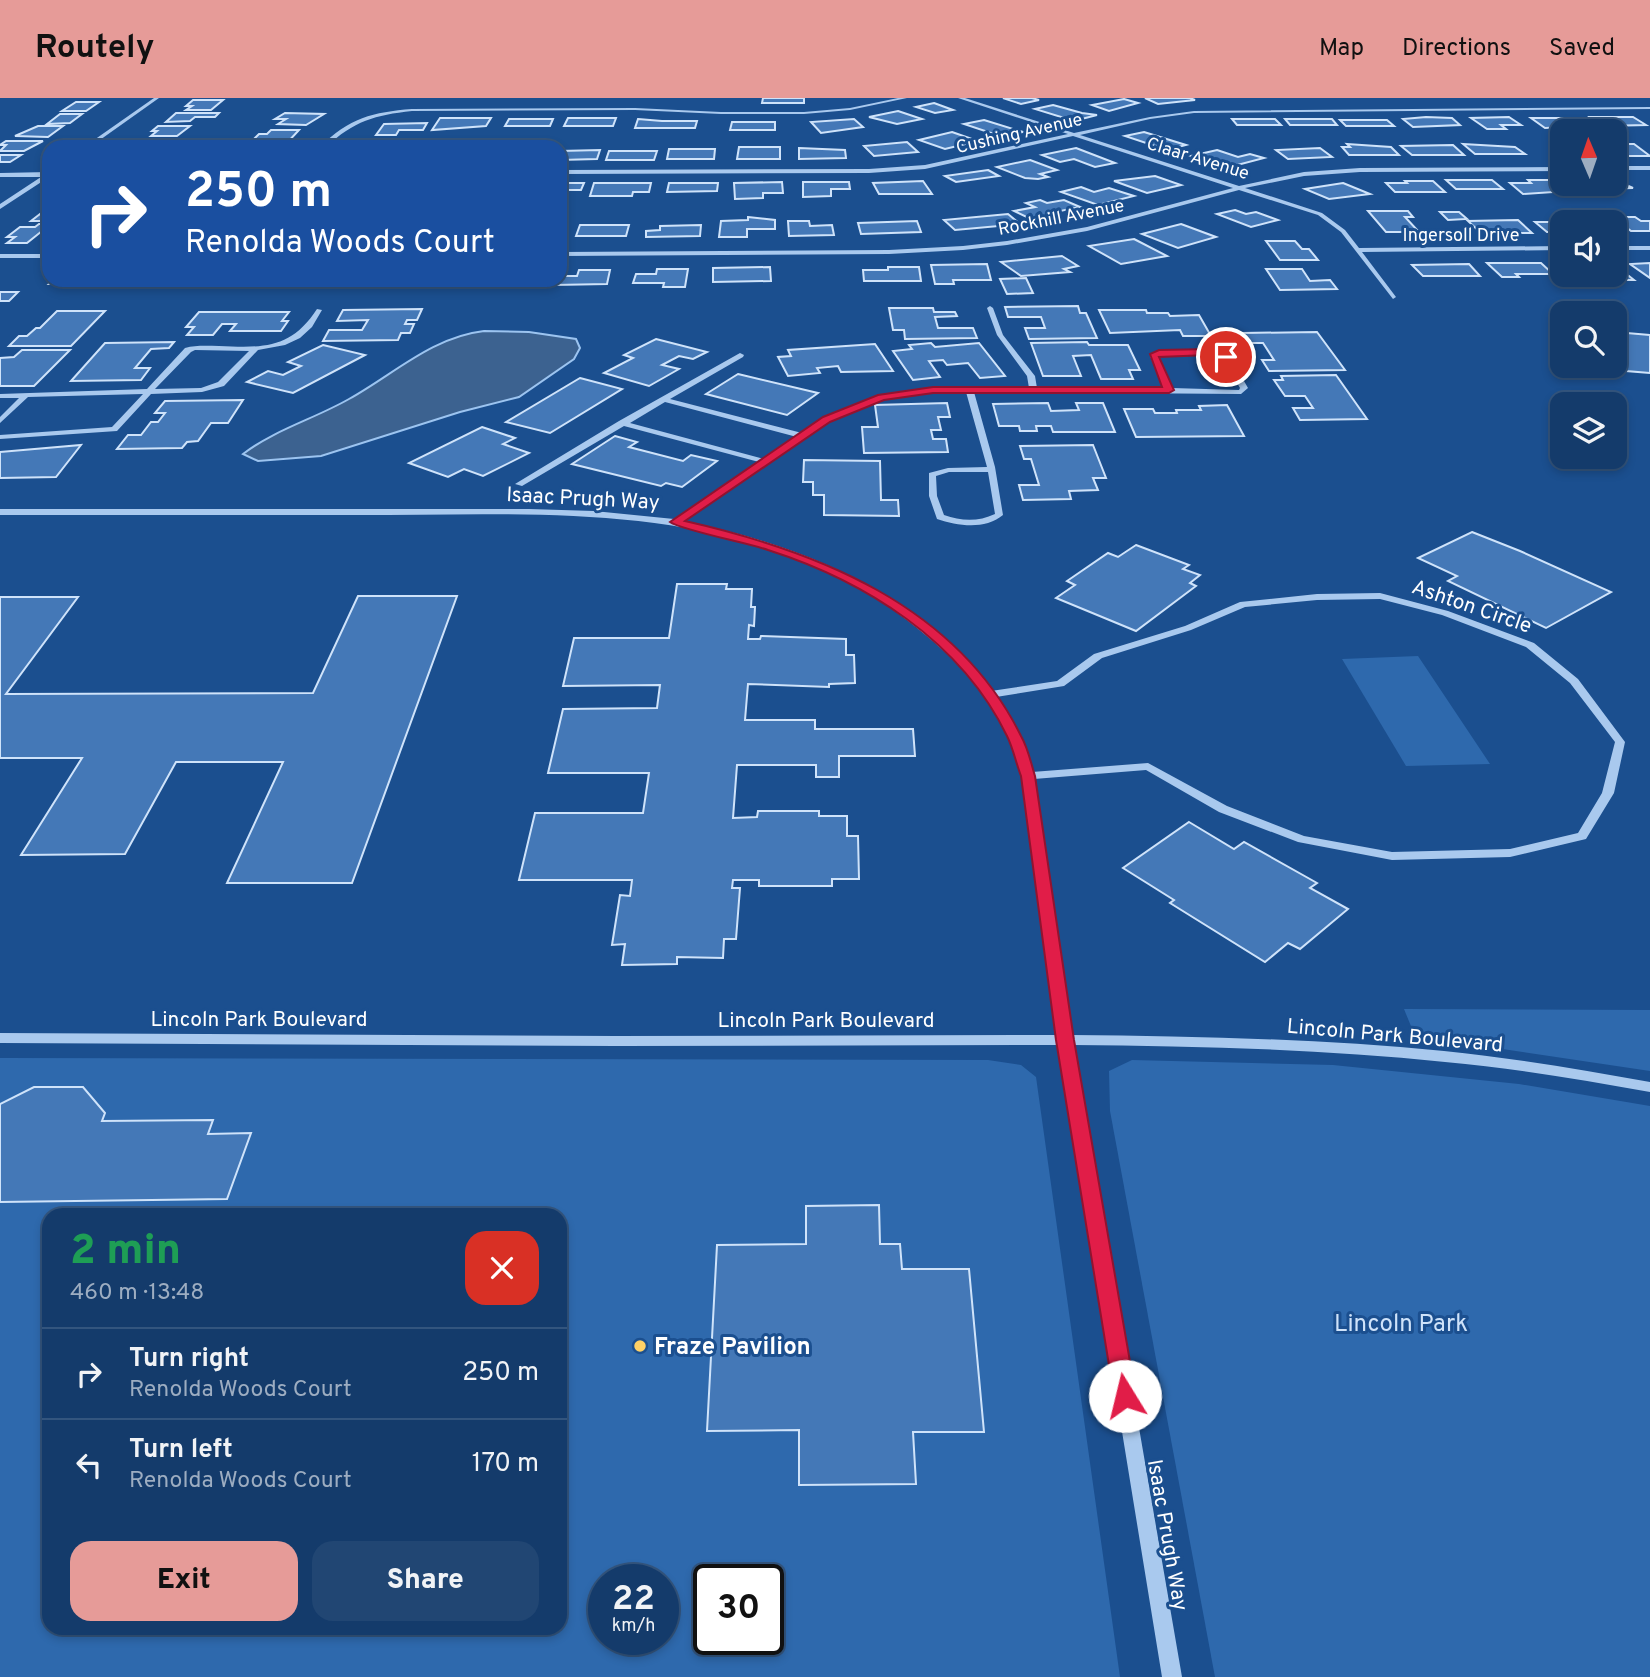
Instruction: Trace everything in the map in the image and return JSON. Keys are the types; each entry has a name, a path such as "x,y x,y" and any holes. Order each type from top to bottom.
{"street":[{"path":"97,140 157,98"},
{"path":"331,140 353,122 379,114 411,110 635,109 804,113 850,109 905,98"},
{"name":"Claar Avenue","path":"960,98 1320,214 1343,231 1393,297"},
{"name":"Cushing Avenue","path":"567,172 900,169 949,164 1160,116 1220,111 1650,108"},
{"path":"1628,168 1650,168"},
{"name":"Rockhill Avenue","path":"567,254 888,252 962,248 1087,229 1243,187 1331,171 1550,169"},
{"path":"0,175 42,175"},
{"path":"0,207 42,179"},
{"name":"Ingersoll Drive","path":"1359,250 1550,248"},
{"path":"1627,248 1650,248"},
{"path":"0,256 42,256"},
{"path":"990,308 1000,335 1031,376 1033,389"},
{"path":"0,437 114,429 188,350 215,347 256,348 288,343 301,336 319,310"},
{"path":"0,396 213,388 256,348"},
{"path":"676,522 827,420 882,397 933,390 1169,390 1233,393 1241,392 1244,388 1226,357 1220,354 1159,353 1154,356 1169,390"},
{"path":"519,484 740,355"},
{"path":"969,390 990,469 999,515 993,520 970,523 951,522 940,517 933,496 932,475 948,470 990,469"},
{"path":"0,421 25,396"},
{"path":"665,400 802,436"},
{"path":"622,423 764,461"},
{"name":"Isaac Prugh Way","path":"0,512 572,512 676,522 738,536 836,572 880,595 925,626 953,651 989,695 1015,737 1028,776 1065,1040 1172,1677"},
{"name":"Ashton Circle","path":"989,695 1060,684 1098,656 1188,628 1243,604 1317,597 1381,596 1445,612 1530,645 1574,681 1620,742 1608,793 1583,836 1510,853 1392,856 1302,839 1223,809 1148,766 1028,776"},
{"name":"Lincoln Park Boulevard","path":"0,1038 639,1042 1065,1040 1291,1045 1469,1060 1650,1087"}],"green space":[{"path":"1418,656 1490,764 1406,766 1342,659"},
{"path":"1404,1009 1650,1010 1650,1071 1415,1036"},
{"path":"0,1058 988,1060 1021,1065 1036,1077 1120,1677 0,1677"},
{"name":"Lincoln Park","path":"1132,1060 1333,1065 1519,1084 1650,1106 1650,1677 1215,1677 1110,1111 1109,1071"}],"shaded area":[{"path":"484,331 529,332 576,339 580,348 574,359 519,397 460,412 321,456 258,461 243,454 269,438 349,399 430,349 465,335"}],"building":[{"path":"763,98 804,98 804,103 762,103"},
{"path":"1003,98 1032,98 1039,100 1021,104"},
{"path":"1145,98 1190,98 1195,100 1158,104"},
{"path":"1124,99 1138,103 1109,111 1092,105"},
{"path":"193,100 223,100 211,110 186,110 192,106 186,106"},
{"path":"76,102 99,102 86,111 62,111"},
{"path":"934,103 953,110 935,113 916,107"},
{"path":"1053,105 1097,115 1074,121 1035,109"},
{"path":"898,111 922,119 897,124 869,117"},
{"path":"176,113 219,113 215,117 166,122"},
{"path":"285,113 324,114 306,125 278,124 286,119 275,119"},
{"path":"60,114 82,114 70,123 47,124"},
{"path":"1509,117 1521,125 1501,125 1506,129 1487,129 1471,118"},
{"path":"1590,117 1633,117 1646,125 1628,125 1628,119"},
{"path":"440,118 491,118 486,126 432,130"},
{"path":"568,118 616,118 613,126 564,126"},
{"path":"1452,118 1460,125 1413,127 1403,119"},
{"path":"1531,118 1576,119 1550,119 1550,128 1545,128"},
{"path":"509,119 553,119 550,126 505,126"},
{"path":"638,119 697,121 695,128 635,128"},
{"path":"854,119 863,127 821,133 811,122"},
{"path":"1232,119 1275,119 1281,125 1237,125"},
{"path":"1285,119 1332,119 1337,125 1290,125"},
{"path":"984,120 1023,132 1003,137 964,124"},
{"path":"1340,120 1387,120 1394,126 1346,126"},
{"path":"732,122 775,122 775,130 730,130"},
{"path":"427,123 423,130 399,130 396,135 376,135 384,124"},
{"path":"38,126 63,126 48,137 15,136"},
{"path":"158,126 190,126 177,136 151,136"},
{"path":"271,130 299,130 290,140 253,140 259,134 267,134"},
{"path":"952,132 978,141 945,149 919,140"},
{"path":"1144,132 1186,145 1167,150 1125,136"},
{"path":"140,139 172,139 171,140"},
{"path":"6,141 42,141 24,151 0,151 6,145 0,145"},
{"path":"907,142 918,152 874,156 864,146"},
{"path":"1347,144 1391,147 1399,155 1349,155 1342,147 1350,147"},
{"path":"1463,144 1515,147 1525,154 1475,154"},
{"path":"1628,144 1634,144 1650,156 1628,156"},
{"path":"1453,145 1464,155 1412,155 1401,146"},
{"path":"739,147 780,147 780,159 737,159"},
{"path":"799,148 845,150 846,158 799,159"},
{"path":"1076,148 1115,163 1095,167 1074,159 1060,162 1042,155"},
{"path":"1320,148 1332,157 1288,159 1276,150"},
{"path":"669,149 715,149 714,159 667,159"},
{"path":"600,150 597,159 567,160 567,151"},
{"path":"1217,150 1238,157 1250,154 1264,158 1226,168 1191,156"},
{"path":"609,151 657,151 654,160 606,160"},
{"path":"0,155 21,155 10,162 0,162"},
{"path":"1030,160 1057,170 1040,174 1048,177 1038,179 1025,178 997,167"},
{"path":"988,170 999,176 956,182 945,176"},
{"path":"1155,176 1181,185 1147,193 1114,181"},
{"path":"1446,180 1492,180 1503,189 1456,189"},
{"path":"1528,180 1550,180 1550,192 1523,194 1510,183 1531,183"},
{"path":"923,181 932,194 879,194 873,183"},
{"path":"1405,181 1433,181 1445,192 1395,192 1386,183 1407,183"},
{"path":"782,182 783,193 763,193 763,198 735,199 734,183"},
{"path":"803,182 849,182 850,189 831,189 831,196 803,197"},
{"path":"567,183 584,183 581,190 567,190"},
{"path":"594,183 651,183 649,192 633,192 632,196 590,196"},
{"path":"669,183 718,183 717,191 667,192"},
{"path":"1343,183 1370,194 1329,199 1305,189"},
{"path":"1081,187 1094,192 1109,188 1134,196 1098,205 1061,192"},
{"path":"1040,200 1047,203 1064,200 1080,207 1050,213 1057,216 1035,221 1014,211 1035,207 1026,203"},
{"path":"1235,210 1246,214 1256,212 1278,220 1251,227 1217,214"},
{"path":"1368,211 1408,211 1413,217 1405,217 1419,232 1386,232"},
{"path":"42,212 42,221 31,221"},
{"path":"1440,212 1459,212 1467,219 1448,220"},
{"path":"1008,214 1020,224 955,230 944,220"},
{"path":"748,217 775,220 775,229 747,229 747,237 719,237 721,221 748,220"},
{"path":"1627,217 1650,221 1650,231 1631,231 1627,228"},
{"path":"1518,220 1532,233 1481,233 1468,221"},
{"path":"788,221 809,221 810,226 832,225 834,235 789,236"},
{"path":"917,221 921,232 861,234 858,223"},
{"path":"1535,222 1550,222 1550,232 1547,232"},
{"path":"42,224 42,231 27,243 7,243 15,237 7,237 20,227"},
{"path":"1181,224 1216,237 1178,248 1142,234"},
{"path":"580,225 629,225 626,236 576,236"},
{"path":"701,225 700,236 646,237 646,231 660,230 660,226"},
{"path":"1134,239 1167,256 1121,264 1089,246"},
{"path":"1266,241 1295,241 1302,249 1309,249 1318,260 1280,260"},
{"path":"1062,256 1078,266 1064,269 1070,272 1021,276 1001,262"},
{"path":"1487,263 1541,263 1550,271 1550,274 1516,274 1519,277 1502,277"},
{"path":"1650,263 1650,278 1630,264"},
{"path":"987,264 991,280 953,280 954,284 935,284 931,265"},
{"path":"1469,264 1480,276 1423,276 1412,265"},
{"path":"770,267 771,281 713,282 713,268"},
{"path":"888,267 919,267 921,281 864,281 863,270 888,270"},
{"path":"657,269 688,269 685,287 663,287 664,283 633,283 636,274 656,274"},
{"path":"1266,269 1302,269 1310,281 1330,280 1337,289 1280,290"},
{"path":"579,270 610,270 607,284 567,285 567,276 577,276"},
{"path":"1026,278 1033,293 1007,294 1000,279"},
{"path":"359,287 392,287 391,288"},
{"path":"414,287 446,287 446,288"},
{"path":"0,292 18,292 9,301 0,301"},
{"path":"1078,306 1080,313 1086,313 1097,338 1029,339 1025,328 1045,328 1041,317 1008,317 1005,307"},
{"path":"889,308 933,308 934,312 955,312 957,316 935,317 938,328 973,328 977,338 905,339 904,330 893,330"},
{"path":"422,309 417,320 407,320 405,324 414,324 410,333 401,333 398,340 323,341 329,330 362,330 368,320 337,321 343,310"},
{"path":"1099,310 1146,310 1147,313 1168,313 1170,316 1199,315 1211,336 1183,336 1180,330 1110,333"},
{"path":"57,311 105,311 71,346 9,346 19,336 27,336 40,328"},
{"path":"199,312 289,312 282,321 288,321 281,331 230,331 236,324 222,324 213,335 187,335 194,327 186,327"},
{"path":"1317,332 1345,370 1269,371 1262,360 1274,360 1263,343 1250,343 1243,333"},
{"path":"1627,333 1650,335 1650,373 1627,371"},
{"path":"656,339 707,352 693,359 679,356 662,365 679,369 649,386 604,373 633,358 624,355"},
{"path":"174,342 169,348 151,349 135,368 150,368 141,380 71,381 105,343"},
{"path":"1087,342 1089,345 1128,345 1140,370 1129,370 1133,379 1101,379 1091,355 1073,356 1081,376 1043,376 1031,343"},
{"path":"931,343 935,347 979,343 1005,376 980,378 968,363 947,365 943,360 929,361 940,377 913,380 893,351 912,349 909,345"},
{"path":"875,344 893,371 841,372 838,366 817,368 820,373 788,376 778,357 791,356 788,350"},
{"path":"323,345 365,355 293,393 247,382 268,371 283,375 301,366 288,362"},
{"path":"22,350 70,350 34,386 0,386 0,358 14,357"},
{"path":"738,374 818,393 787,415 706,394"},
{"path":"1336,375 1367,419 1300,420 1293,408 1313,408 1305,396 1285,396 1274,380 1283,380 1281,376"},
{"path":"580,378 622,389 550,433 506,422"},
{"path":"243,400 228,423 211,423 198,441 187,442 182,448 117,449 128,435 141,435 151,422 158,422 165,413 155,413 165,401"},
{"path":"947,403 950,417 938,417 941,430 931,430 933,439 946,439 948,452 864,453 862,427 878,427 875,405"},
{"path":"1048,403 1051,411 1079,410 1076,403 1103,403 1115,432 1053,432 1051,426 1036,426 1037,431 1020,431 1019,426 999,426 993,404"},
{"path":"1227,405 1244,436 1136,437 1124,409 1153,409 1155,413 1177,413 1176,410 1201,410 1199,406"},
{"path":"482,427 515,438 503,444 529,453 483,476 464,469 448,477 409,463"},
{"path":"615,436 637,442 629,447 683,461 691,455 717,461 682,487 666,483 661,486 572,464"},
{"path":"81,445 56,477 0,478 0,452"},
{"path":"1093,445 1106,478 1093,478 1098,490 1069,491 1071,499 1023,500 1019,485 1039,485 1031,459 1024,459 1020,446"},
{"path":"804,460 880,461 881,500 898,500 899,516 824,515 824,495 813,495 813,482 803,482"},
{"path":"1472,532 1611,592 1546,628 1448,581 1457,576 1418,558"},
{"path":"1136,545 1189,565 1183,569 1200,575 1190,583 1196,586 1136,631 1056,598 1075,585 1067,581 1108,553 1118,557"},
{"path":"677,584 727,584 726,589 752,589 754,626 749,625 748,639 760,639 761,636 846,639 846,655 854,655 855,683 829,684 829,687 748,684 745,720 815,720 815,729 913,729 915,756 839,756 839,777 816,777 816,765 737,765 733,818 757,817 758,811 819,811 819,816 847,816 847,836 858,836 859,879 832,879 832,886 759,886 759,880 733,880 732,888 740,888 736,939 724,939 723,958 677,957 677,964 622,965 625,944 612,945 620,895 630,896 632,880 519,880 535,813 643,813 649,773 548,773 563,709 657,708 660,685 563,686 574,638 669,638"},
{"path":"358,596 457,596 352,883 227,883 283,762 176,762 125,854 21,855 82,758 0,758 0,597 78,597 6,694 313,693"},
{"path":"1189,822 1234,849 1244,842 1317,883 1310,888 1348,909 1300,949 1288,943 1265,962 1170,903 1174,900 1123,868"},
{"path":"34,1087 83,1087 105,1113 102,1121 213,1120 208,1134 251,1133 227,1199 0,1202 0,1104"},
{"path":"879,1205 880,1244 900,1244 902,1269 969,1269 984,1432 913,1432 916,1484 799,1485 799,1430 707,1431 717,1245 806,1244 806,1206"}],"place":[{"name":"Fraze Pavilion","path":"640,1346"}],"route":[{"path":"1125,1396 1065,1040 1028,776 1015,737 989,695 953,651 925,626 880,595 793,554 738,536 676,522 827,420 882,397 933,390 1169,390 1154,356 1159,353 1210,352 1226,357"}]}
